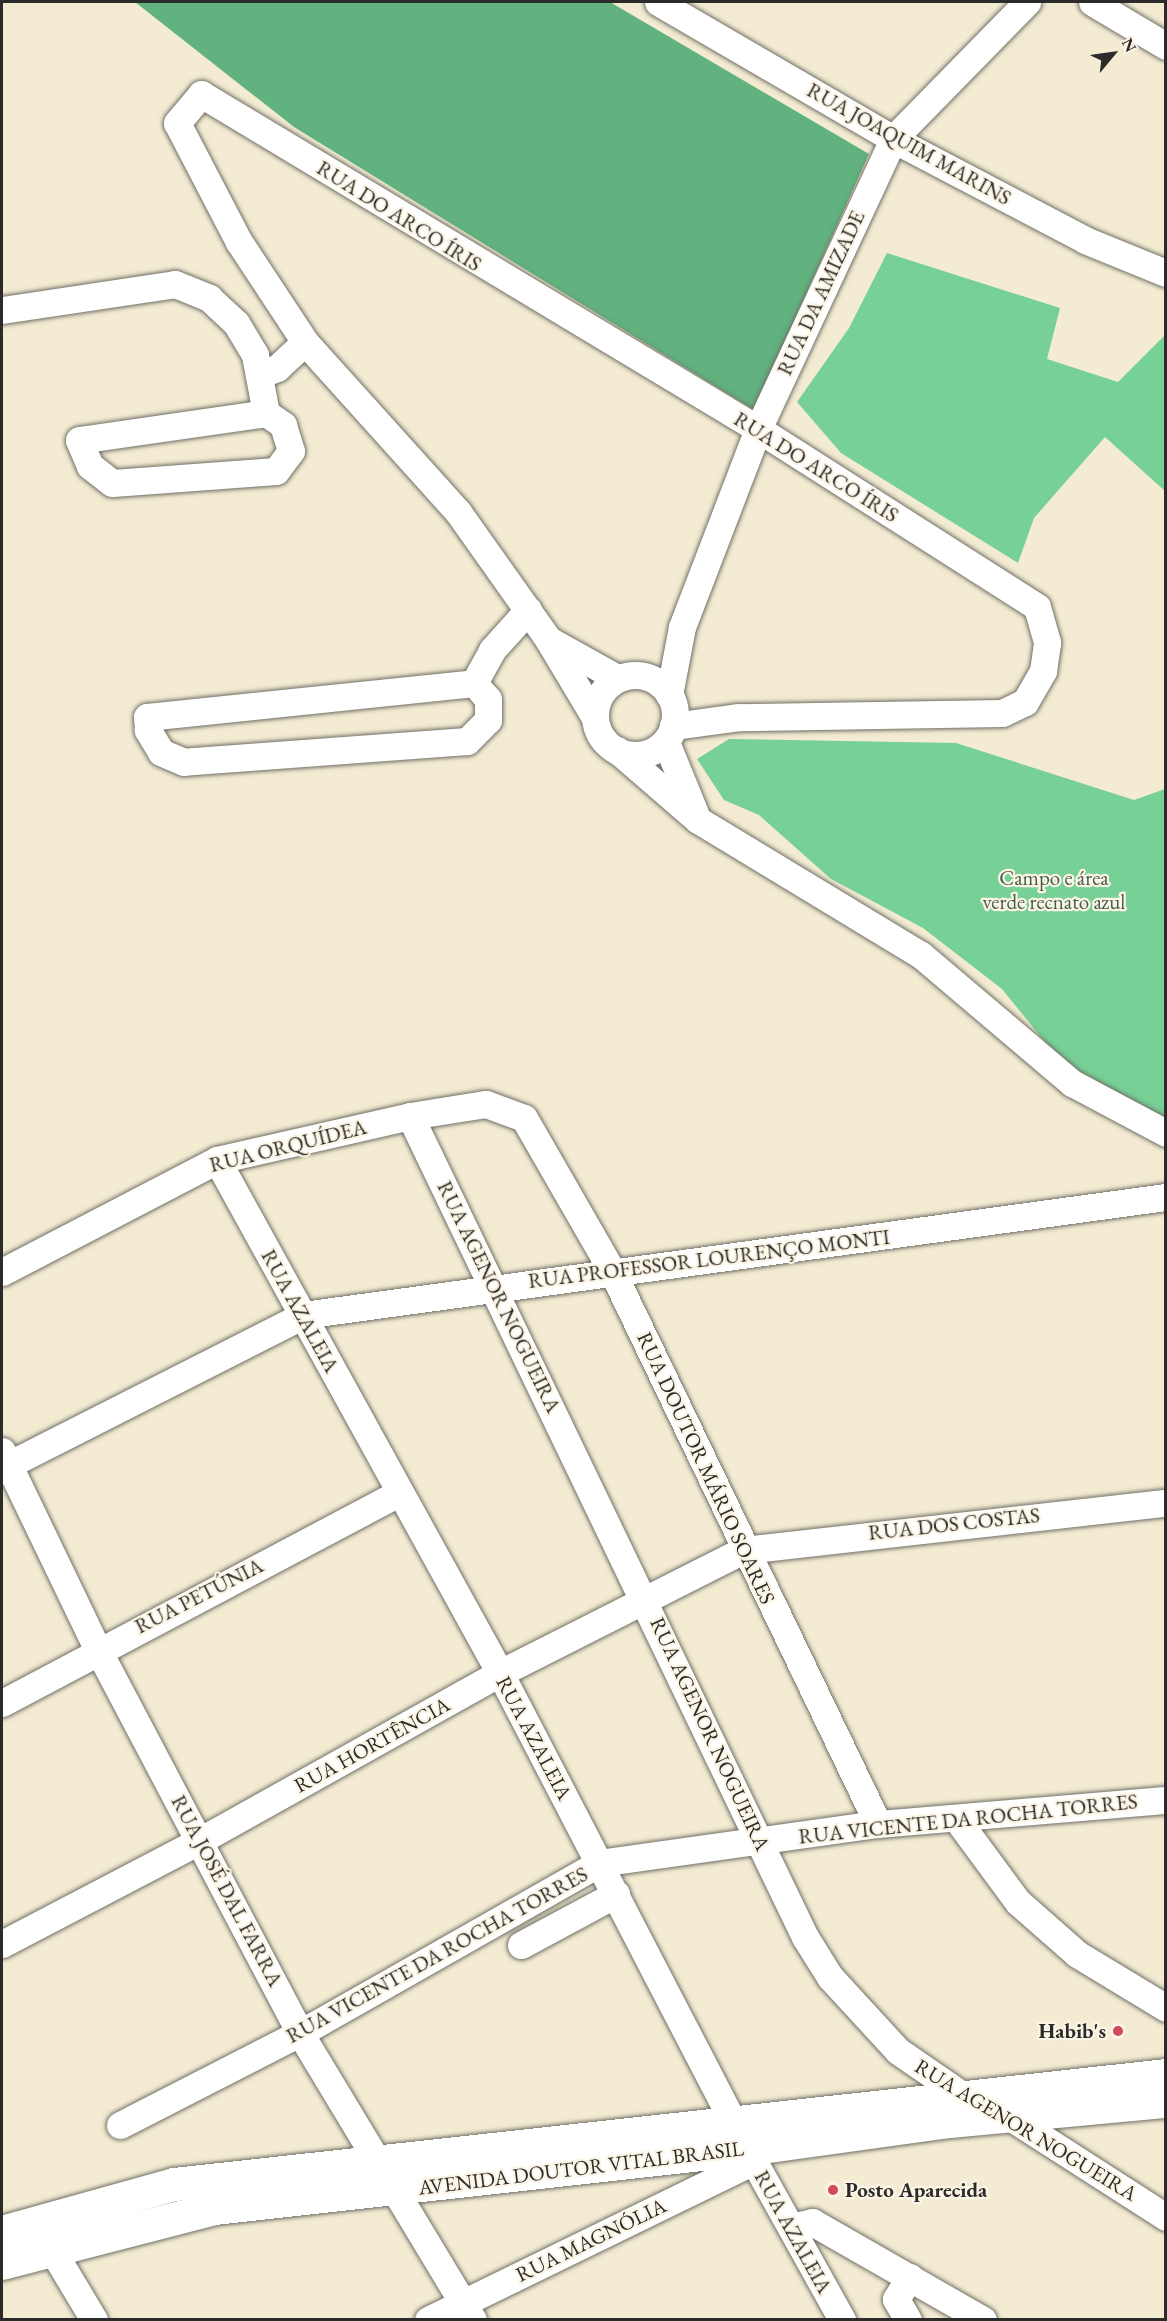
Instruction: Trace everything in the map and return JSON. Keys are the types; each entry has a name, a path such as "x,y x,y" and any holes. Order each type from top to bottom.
{"main road":[{"name":"AVENIDA DOUTOR VITAL BRASIL","path":"2,2263 44,2236 174,2184 376,2158 745,2145 962,2095 1166,2075"},
{"name":"AVENIDA DOUTOR VITAL BRASIL","path":"2,2232 44,2236 214,2208 397,2190 745,2145 1166,2101"}],"street":[{"name":"RUA JOAQUIM MARINS","path":"658,2 893,139 1085,240 1166,273"},
{"name":"RUA DA AMIZADE","path":"669,695 682,627 758,429 893,139 1027,2"},
{"path":"1092,2 1166,46"},
{"name":"RUA DO ARCO ÍRIS","path":"305,342 239,242 177,123 201,94 758,429 1037,607 1047,643 1042,671 1025,702 1002,712 739,717 669,734"},
{"path":"2,310 175,284 209,298 237,323 259,375 266,413 283,425 291,451 276,471 112,483 90,466 80,440 266,413"},
{"path":"259,375 285,363 305,342 458,512 548,639 617,750 698,820 921,955 1072,1083 1166,1133"},
{"path":"474,683 492,650 528,610"},
{"name":"RUA DA AMIZADE","path":"628,677 682,627"},
{"path":"548,639 669,695 669,734 698,820"},
{"path":"594,716 603,689 628,677"},
{"path":"474,683 490,709 484,729 467,741 184,762 161,752 148,730 147,717 474,683"},
{"path":"617,750 629,756 645,755 669,734"},
{"name":"RUA ORQUÍDEA","path":"2,1272 217,1160 410,1116 486,1104 524,1118"},
{"name":"RUA AGENOR NOGUEIRA","path":"410,1116 646,1597 760,1841 830,1977 898,2051 962,2095 1011,2117 1166,2217"},
{"name":"RUA DOUTOR MÁRIO SOARES","path":"524,1118 613,1273 744,1550 878,1824"},
{"name":"RUA AZALEIA","path":"217,1160 500,1673 745,2145 842,2319"},
{"name":"RUA PROFESSOR LOURENÇO MONTI","path":"4,1461 303,1315 493,1286 613,1273 1166,1197"},
{"name":"RUA JOSÉ DAL FARRA","path":"4,1461 97,1648 201,1840 300,2033 468,2310"},
{"name":"RUA PETÚNIA","path":"2,1703 97,1648 399,1493"},
{"name":"RUA DOS COSTAS","path":"744,1550 1166,1503"},
{"name":"RUA HORTÊNCIA","path":"2,1944 201,1840 500,1673 646,1597 744,1550"},
{"name":"RUA VICENTE DA ROCHA TORRES","path":"120,2125 300,2033 599,1863 878,1824 1166,1800"},
{"path":"956,1818 1018,1902 1077,1954 1166,2008"},
{"path":"521,1945 616,1894"},
{"name":"RUA MAGNÓLIA","path":"428,2319 468,2310 745,2145"},
{"path":"791,2227 813,2222 983,2319"},
{"path":"44,2236 94,2319"},
{"path":"908,2319 896,2300 910,2277"}],"green space":[{"path":"135,2 610,2 869,154 754,410 294,127"},
{"path":"887,253 1060,308 1047,359 1118,382 1165,335 1165,491 1105,437 1034,518 1018,563 841,453 797,402 849,328"},
{"name":"Campo e área verde recnato azul","path":"729,739 956,743 1134,800 1165,789 1165,1119 1083,1089 1002,989 923,928 831,879 759,815 724,800 697,759"}],"place":[{"name":"Habib's","path":"1118,2031"},
{"name":"Posto Aparecida","path":"833,2190"}]}
